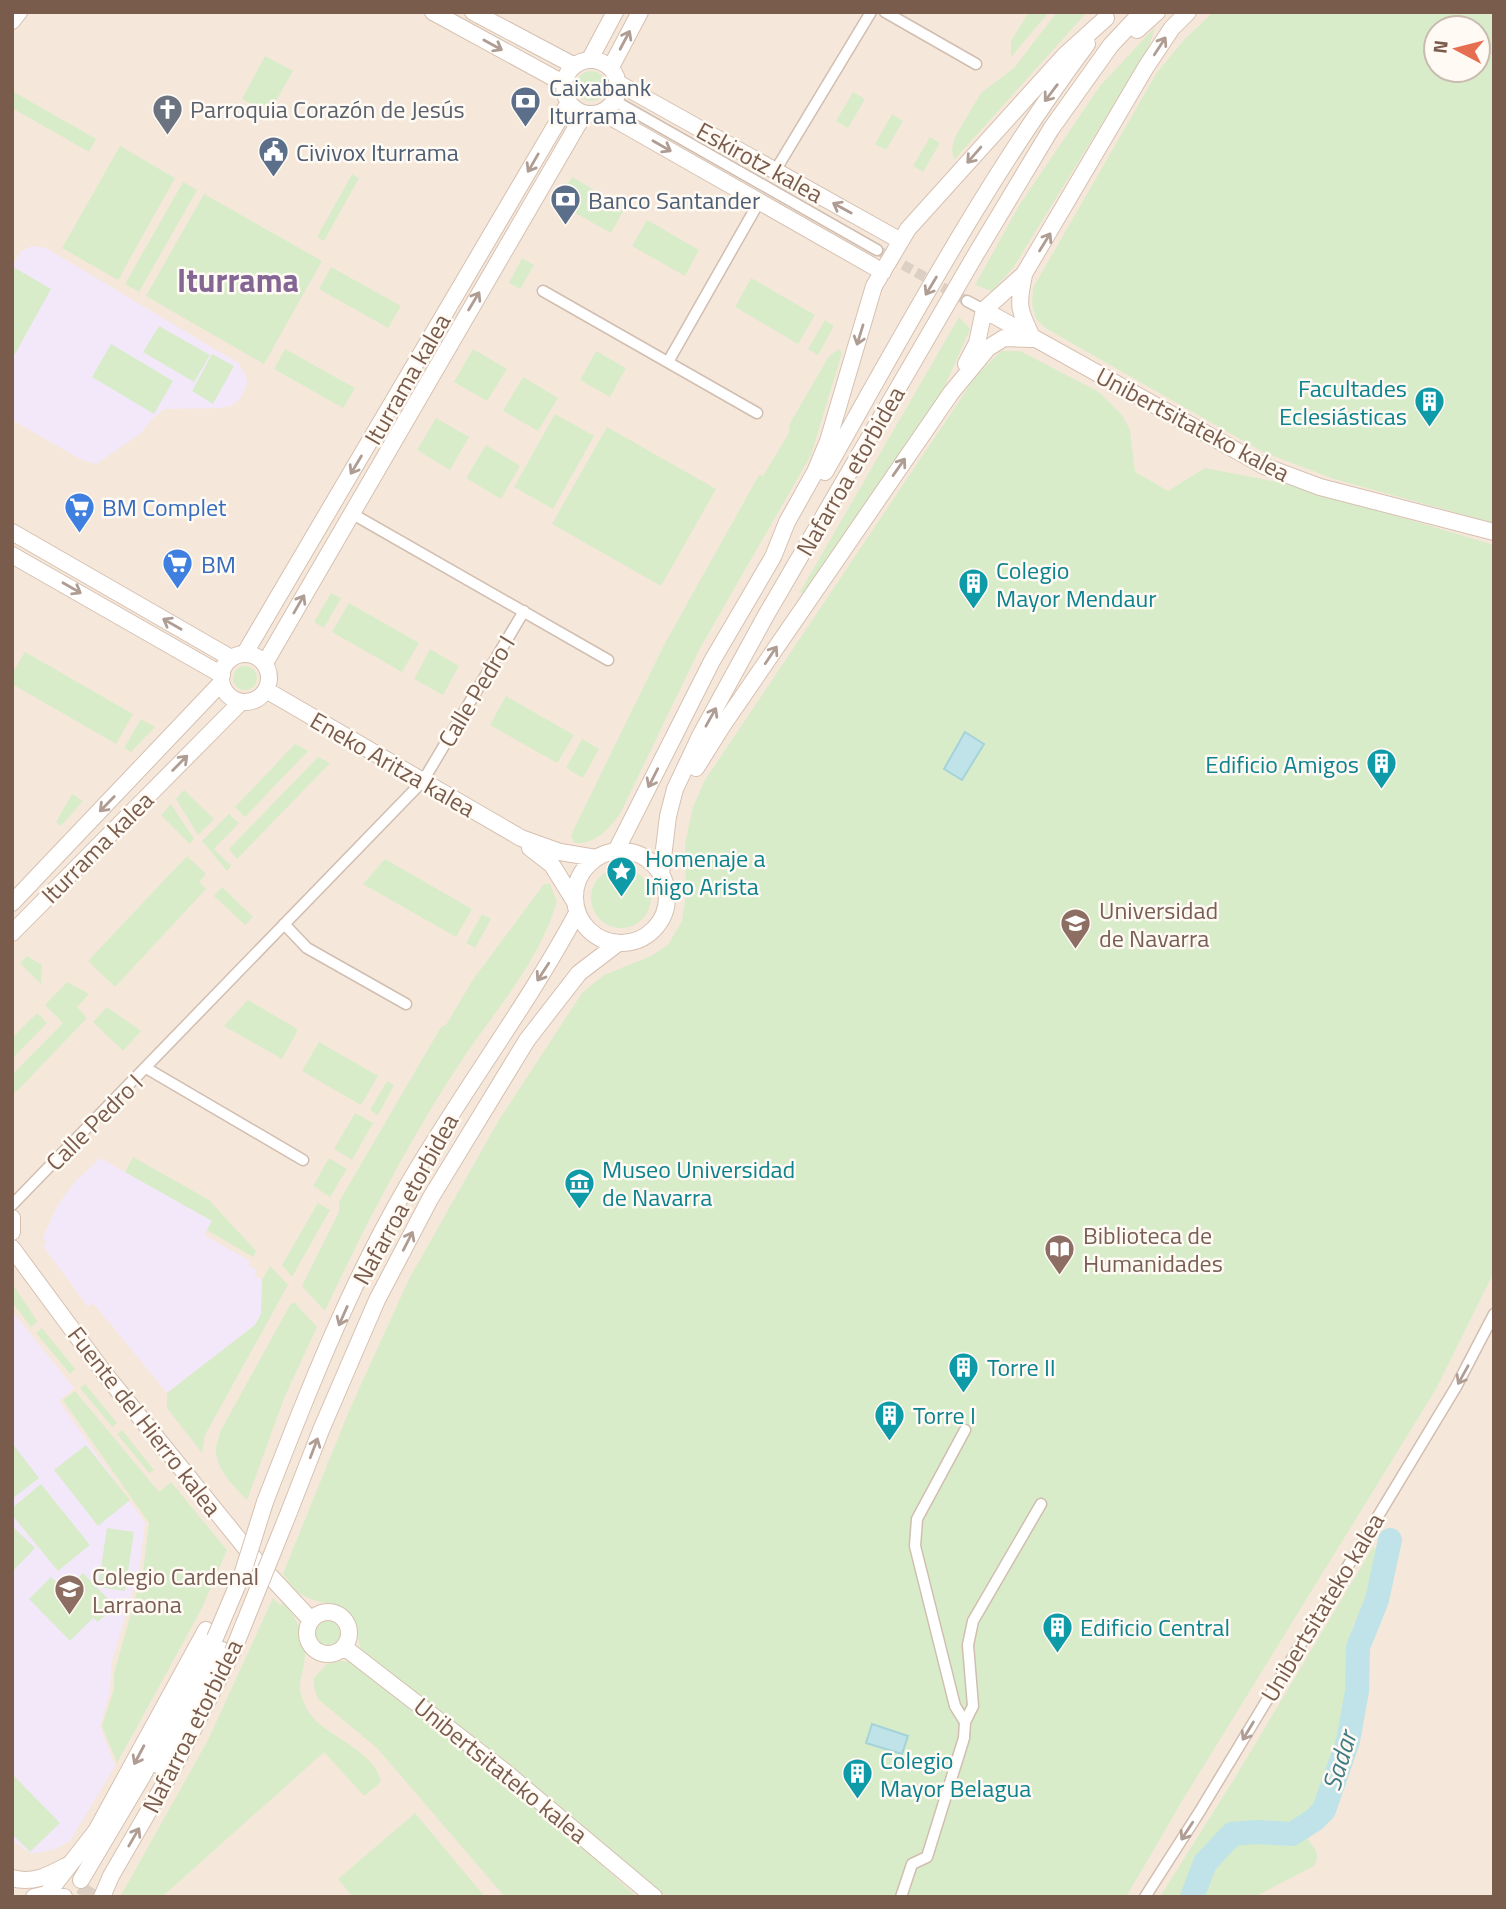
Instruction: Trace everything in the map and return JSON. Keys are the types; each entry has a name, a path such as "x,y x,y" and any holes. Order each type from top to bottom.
{"main road":[{"path":"12,21 19,12"},
{"path":"433,12 563,83"},
{"path":"473,12 573,65"},
{"path":"590,59 615,12"},
{"path":"611,67 640,12"},
{"name":"Nafarroa etorbidea","path":"661,873 675,789 701,734 765,617 1051,129 1111,45 1142,12"},
{"name":"Nafarroa etorbidea","path":"1082,87 1127,38 1157,12"},
{"path":"951,393 977,343 984,310 1024,274 1146,67 1172,28 1188,12"},
{"name":"Nafarroa etorbidea","path":"779,545 787,522 815,472 828,441 874,286 908,229 1064,56 1109,15"},
{"name":"Nafarroa etorbidea","path":"616,851 712,661 779,545 793,528 914,313 1033,118 1109,15"},
{"path":"590,59 611,67 618,83 615,101 602,113 584,114 568,104 563,83 573,65 590,59"},
{"name":"Eskirotz kalea","path":"618,83 901,241"},
{"name":"Iturrama kalea","path":"238,655 568,104"},
{"name":"Eskirotz kalea","path":"602,113 883,272"},
{"name":"Iturrama kalea","path":"265,663 584,114"},
{"path":"665,841 703,755 951,393 988,348 1004,338 1033,339 1021,313 1019,300 1024,274"},
{"name":"Unibertsitateko kalea","path":"984,310 1264,466 1320,487 1494,532"},
{"path":"12,532 238,655 256,656 265,663 269,678 266,690 256,699 241,702 228,695 222,679 12,555"},
{"path":"222,679 238,655"},
{"name":"Iturrama kalea","path":"12,903 222,679"},
{"name":"Eneko Aritza kalea","path":"266,690 521,838 560,852 596,858"},
{"name":"Iturrama kalea","path":"12,933 241,702"},
{"name":"Eneko Aritza kalea","path":"521,838 530,849 552,865 576,907"},
{"path":"616,851 642,856 653,863 661,873 666,887 664,916 656,928 632,943 604,941 593,934 583,925 576,907 579,877 586,867 596,858 616,851"},
{"name":"Nafarroa etorbidea","path":"91,1888 111,1876 186,1745 265,1502 296,1421 356,1286 405,1189 462,1096 556,953 576,907"},
{"name":"Nafarroa etorbidea","path":"91,1888 142,1777 220,1641 289,1512 377,1300 430,1199 527,1040 579,973 617,944"},
{"path":"12,1218 12,1232"},
{"name":"Fuente del Hierro kalea","path":"12,1248 105,1374 257,1562 311,1619"},
{"path":"328,1611 338,1613 349,1628 345,1647 337,1653 317,1651 307,1637 311,1619 328,1611"},
{"name":"Nafarroa etorbidea","path":"41,1895 73,1862 96,1831 220,1641"},
{"name":"Unibertsitateko kalea","path":"345,1647 504,1770 654,1897"},
{"name":"Nafarroa etorbidea","path":"12,1880 39,1880 73,1862"},
{"path":"12,1880 27,1897"},
{"path":"41,1895 64,1897"}],"street":[{"path":"775,171 871,12"},
{"path":"885,12 975,64"},
{"name":"Eskirotz kalea","path":"615,101 877,250"},
{"path":"668,362 759,202"},
{"path":"543,290 757,413"},
{"path":"967,301 984,310"},
{"name":"Calle Pedro I","path":"351,513 608,660"},
{"name":"Calle Pedro I","path":"12,1205 422,781 524,611"},
{"path":"284,924 307,947 406,1004"},
{"name":"Calle Pedro I","path":"146,1069 303,1160"},
{"name":"Unibertsitateko kalea","path":"1145,1897 1200,1811 1456,1387 1494,1314"},
{"path":"965,1430 917,1520 915,1546 955,1706 965,1722"},
{"path":"901,1897 912,1864 927,1857 964,1738 965,1722 973,1706 968,1645 973,1621 1041,1504"}],"shaded area":[{"path":"12,12 1494,12 1494,1897 12,1897"},
{"path":"32,246 46,248 238,363 246,376 247,385 239,400 233,405 220,408 165,409 153,418 140,434 96,464 82,460 12,420 12,267 20,252"},
{"path":"100,1158 212,1221 204,1235 250,1261 248,1265 257,1270 254,1275 262,1280 261,1314 255,1325 167,1393 93,1303 88,1307 43,1246 47,1243 43,1238 56,1208 73,1184"},
{"name":"Colegio Cardenal Larraona","path":"12,1311 74,1388 59,1401 145,1523 139,1571 111,1664 110,1691 100,1726 115,1766 70,1841 55,1849 38,1853 30,1853 12,1840"}],"green space":[{"path":"1029,12 1049,12 1011,57 1011,41"},
{"path":"1057,12 1087,12 954,160 952,149 955,137 981,93 1014,68"},
{"path":"1213,12 1494,12 1494,523 1334,479 1263,452 1047,329 1036,319 1032,304 1033,288 1156,74 1183,41"},
{"path":"1155,27 1149,47 1013,268 992,291 975,285 1020,204 1100,86"},
{"path":"265,56 293,71 269,113 242,99"},
{"path":"591,71 602,75 606,86 602,97 591,101 580,97 576,86 580,75"},
{"path":"12,91 96,139 89,152 12,108"},
{"path":"853,92 865,99 848,128 836,121"},
{"path":"892,114 903,121 886,150 875,144"},
{"path":"930,137 940,143 923,172 913,166"},
{"path":"120,146 175,178 118,280 62,248"},
{"path":"352,174 359,178 324,241 317,237"},
{"path":"572,177 625,208 611,233 557,203"},
{"path":"183,182 197,190 139,292 125,284"},
{"path":"204,194 322,261 264,364 146,296"},
{"path":"647,220 699,250 685,276 632,246"},
{"path":"522,258 534,265 520,289 509,283"},
{"path":"331,267 401,306 388,328 319,289"},
{"path":"15,268 51,289 15,354 12,352 12,272"},
{"path":"751,278 815,315 798,344 735,307"},
{"path":"959,317 970,329 941,395 804,594 800,592"},
{"path":"825,320 834,326 818,355 808,349"},
{"path":"159,326 210,355 194,382 143,352"},
{"path":"111,344 173,381 154,414 92,377"},
{"path":"285,349 355,388 343,408 274,369"},
{"path":"473,349 507,369 487,401 454,382"},
{"path":"839,349 842,353 811,455 699,650 620,814 595,838 574,843 571,835 664,645 759,475 763,476 790,431 789,425 829,356"},
{"path":"596,351 626,368 610,397 580,380"},
{"name":"Universidad de Navarra","path":"1001,351 1020,351 1099,392 1122,415 1130,430 1135,472 1168,491 1205,468 1293,485 1494,545 1494,1272 1436,1389 1182,1801 1126,1897 667,1897 498,1756 367,1656 361,1648 354,1619 344,1608 304,1596 283,1574 349,1411 409,1279 499,1120 582,993 604,975 651,956 668,945 682,921 686,895 685,844 693,807 705,780 976,376"},
{"path":"212,354 234,366 213,404 192,391"},
{"path":"523,377 558,398 538,431 503,411"},
{"path":"555,414 594,436 553,509 514,487"},
{"path":"436,418 469,437 450,470 417,450"},
{"path":"607,427 716,489 661,586 552,524"},
{"path":"486,445 520,466 501,499 466,478"},
{"path":"331,593 341,598 324,628 314,622"},
{"path":"349,603 419,643 402,672 332,632"},
{"path":"430,649 459,666 443,695 414,679"},
{"path":"25,652 133,714 116,744 12,684 12,674"},
{"path":"245,666 254,669 257,678 254,687 245,690 236,687 233,678 236,669"},
{"path":"506,696 574,735 557,763 490,725"},
{"path":"141,719 155,727 131,752 124,748"},
{"path":"582,739 599,749 583,778 566,768"},
{"path":"295,744 308,751 245,817 235,807"},
{"path":"318,757 330,763 237,859 229,849"},
{"path":"184,790 214,819 198,835 176,799"},
{"path":"72,794 83,801 61,826 56,822"},
{"path":"171,804 194,839 190,844 161,815"},
{"path":"229,814 239,823 214,849 231,866 227,871 202,841"},
{"path":"187,856 206,874 199,882 206,889 115,987 88,961"},
{"path":"385,859 472,909 456,937 363,884"},
{"path":"615,868 627,868 643,876 649,886 649,910 643,920 627,928 615,928 599,920 591,904 591,892 599,876"},
{"path":"544,884 550,884 557,901 539,946 421,1125 371,1217 325,1311 302,1286 339,1212 339,1202 441,1027 446,1025 472,981"},
{"path":"222,887 253,917 245,925 214,896"},
{"path":"482,914 491,919 475,948 466,943"},
{"path":"27,956 42,965 41,984 20,963"},
{"path":"67,982 89,994 77,1007 87,1018 16,1092 12,1089 12,1075 63,1023 45,1005"},
{"path":"248,1000 296,1028 297,1032 282,1059 224,1026"},
{"path":"107,1007 141,1031 123,1051 93,1022"},
{"path":"37,1013 47,1023 12,1059 12,1038"},
{"path":"319,1042 378,1076 361,1105 302,1071"},
{"path":"387,1081 394,1085 378,1115 370,1110"},
{"path":"355,1113 373,1123 352,1160 334,1149"},
{"path":"133,1157 209,1200 256,1251 253,1257 207,1230 212,1221 125,1172"},
{"path":"329,1158 347,1169 330,1197 313,1186"},
{"path":"318,1203 330,1210 292,1277 282,1265"},
{"path":"270,1266 288,1285 205,1435 202,1453 167,1408 167,1393 255,1325 261,1314 262,1280"},
{"path":"12,1283 38,1322 31,1327 12,1302"},
{"path":"294,1302 317,1327 285,1396 247,1500 222,1471 217,1457 217,1444 220,1432"},
{"path":"42,1328 75,1369 70,1374 36,1333"},
{"path":"85,1384 117,1423 112,1427 80,1388"},
{"path":"75,1391 159,1492 171,1482 227,1550 202,1608 117,1763 102,1726 114,1689 114,1673 143,1571 149,1523 63,1400"},
{"path":"122,1430 154,1470 149,1473 117,1434"},
{"path":"12,1443 39,1478 12,1499"},
{"path":"86,1445 130,1500 98,1526 54,1470"},
{"path":"41,1484 90,1545 58,1571 12,1515 12,1508"},
{"path":"12,1526 35,1548 13,1571 12,1571"},
{"path":"107,1528 134,1532 125,1591 98,1587"},
{"path":"1373,1547 1383,1553 1376,1579 1351,1630 1348,1651 1349,1688 1343,1730 1316,1807 1308,1840 1317,1855 1314,1866 1254,1897 1160,1897 1236,1776"},
{"path":"83,1573 115,1606 98,1622 93,1618 70,1641 29,1599 51,1577 84,1609 66,1590"},
{"path":"273,1598 288,1608 302,1634 305,1656 300,1691 308,1710 314,1719 372,1763 381,1782 364,1796 324,1752 162,1897 120,1897 208,1740"},
{"path":"328,1621 336,1625 340,1633 336,1641 328,1645 320,1641 316,1633 320,1625"},
{"path":"352,1662 450,1736 543,1812 637,1897 505,1897 377,1748 318,1699 314,1678 327,1664"},
{"path":"12,1774 60,1823 30,1852 12,1834"},
{"path":"415,1813 485,1897 353,1897 338,1879"}],"water":[{"path":"965,732 984,744 962,780 944,769"},
{"path":"872,1724 908,1736 902,1754 866,1743"}],"waterway":[{"name":"Sadar","path":"1192,1897 1205,1863 1232,1834 1292,1834 1324,1810 1348,1741 1357,1691 1358,1647 1377,1600 1390,1540"}],"tunnel":[{"path":"877,250 967,301"},
{"path":"83,1897 90,1886"}],"place":[{"name":"Caixabank Iturrama","path":"526,128"},
{"name":"Parroquia Corazón de Jesús","path":"167,136"},
{"name":"Civivox Iturrama","path":"273,179"},
{"name":"Banco Santander","path":"565,227"},
{"name":"Facultades Eclesiásticas","path":"1430,429"},
{"name":"BM Complet","path":"79,534"},
{"name":"BM","path":"178,591"},
{"name":"Colegio Mayor Mendaur","path":"973,611"},
{"name":"Edificio Amigos","path":"1382,791"},
{"name":"Homenaje a Iñigo Arista","path":"622,899"},
{"name":"Universidad de Navarra","path":"1076,951"},
{"name":"Museo Universidad de Navarra","path":"579,1210"},
{"name":"Biblioteca de Humanidades","path":"1060,1276"},
{"name":"Torre II","path":"964,1394"},
{"name":"Torre I","path":"890,1442"},
{"name":"Colegio Cardenal Larraona","path":"69,1617"},
{"name":"Edificio Central","path":"1057,1654"},
{"name":"Colegio Mayor Belagua","path":"857,1801"}],"district":[{"name":"Iturrama","path":"238,280"}]}
